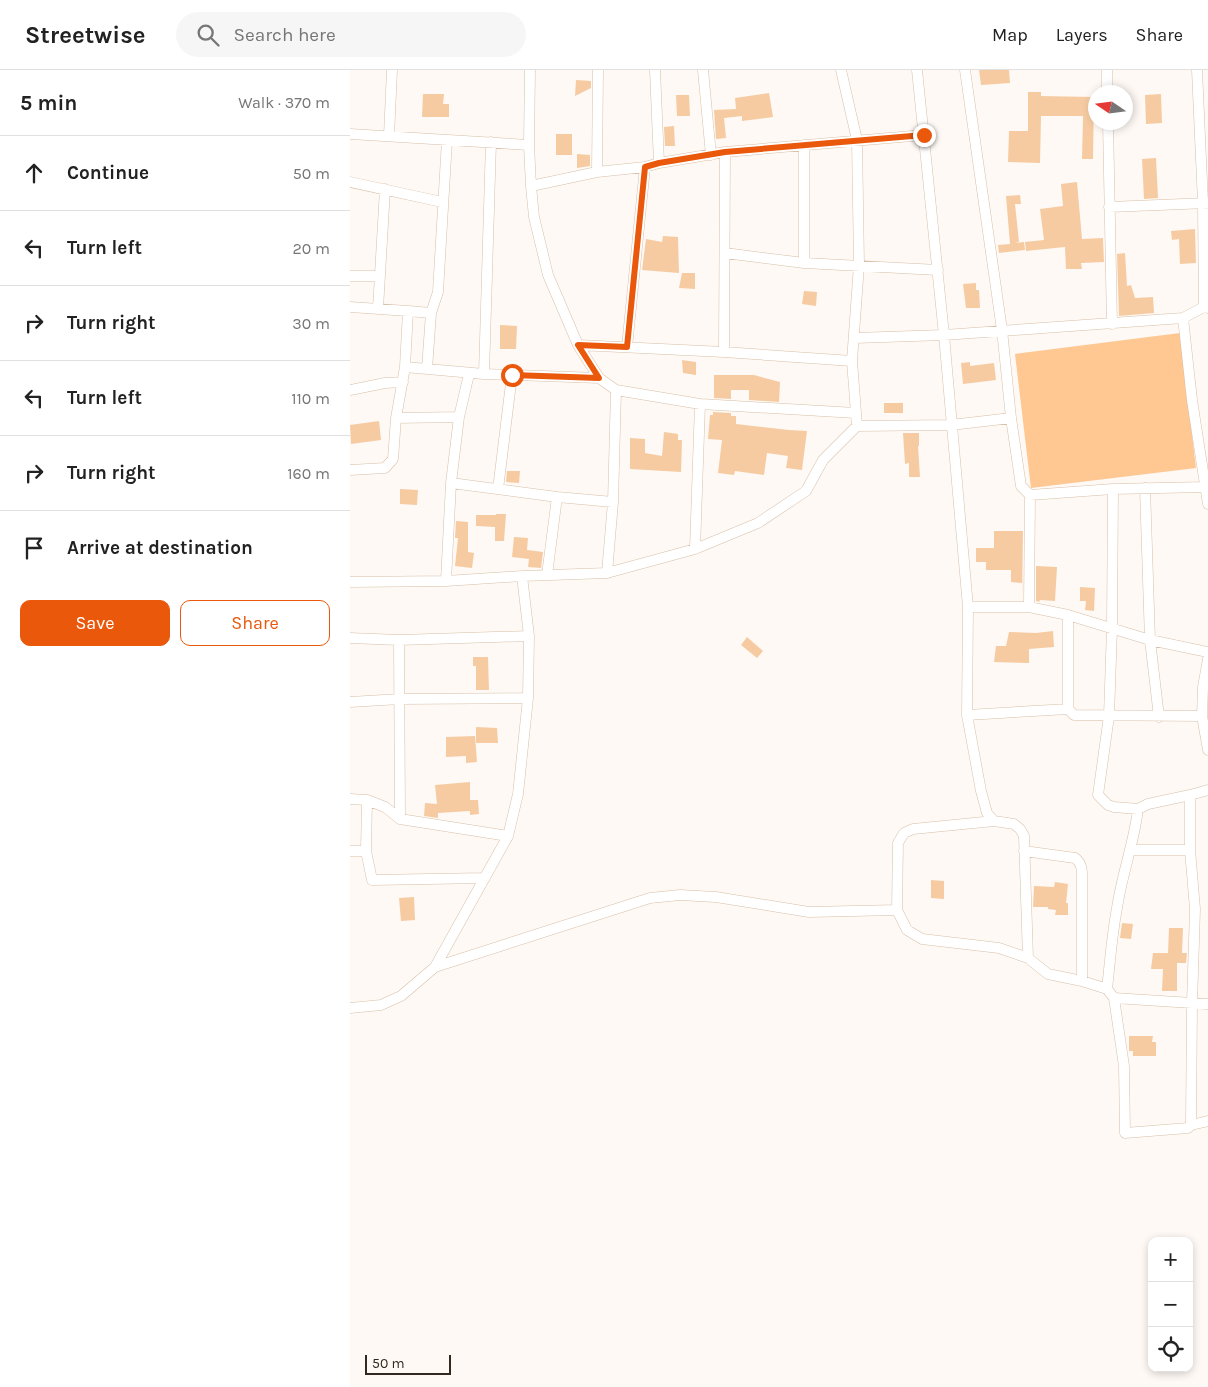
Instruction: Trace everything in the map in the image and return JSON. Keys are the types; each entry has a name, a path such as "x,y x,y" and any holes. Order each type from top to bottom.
{"street":[{"path":"389,136 392,70"},
{"path":"530,70 529,145 534,217 548,275 578,345 599,378 616,390 700,404 856,413"},
{"path":"597,172 598,70"},
{"path":"655,70 659,163"},
{"path":"703,70 711,154"},
{"path":"841,70 857,140 859,265 852,361 857,426"},
{"path":"917,70 938,270 968,607 967,715 986,813 994,821"},
{"path":"965,70 1002,330 1011,418 1021,486 1030,495 1029,607"},
{"path":"1107,70 1107,85"},
{"path":"854,338 944,335 1183,318 1206,307 1205,203 1197,70"},
{"path":"1108,130 1112,324"},
{"path":"350,134 529,145"},
{"path":"531,186 597,172 645,167 725,152 924,135"},
{"path":"427,369 431,313 438,292 447,140"},
{"path":"484,374 491,142"},
{"path":"804,145 804,263"},
{"path":"724,352 725,152"},
{"path":"627,347 645,167"},
{"path":"350,182 442,202"},
{"path":"378,309 385,189"},
{"path":"1109,207 1205,203"},
{"path":"724,253 804,263 938,270"},
{"path":"350,276 380,276"},
{"path":"350,308 431,313"},
{"path":"350,470 385,468 393,459 396,418 405,367 408,311"},
{"path":"1183,318 1208,504"},
{"path":"578,345 724,352 852,361"},
{"path":"405,367 469,374 599,378"},
{"path":"446,581 451,483 459,417 469,374"},
{"path":"498,489 512,375"},
{"path":"350,390 385,383 403,382"},
{"path":"607,573 613,502 616,390"},
{"path":"695,549 700,404"},
{"path":"396,418 459,417"},
{"path":"350,582 446,581 607,573 695,549 758,524 806,491 823,460 857,426 951,425 1011,418"},
{"path":"451,483 557,497 613,502"},
{"path":"1030,495 1113,489 1205,487"},
{"path":"1145,488 1150,640 1159,717"},
{"path":"1113,489 1109,716 1098,795 1108,805 1138,809 1148,804 1208,790"},
{"path":"547,575 557,497"},
{"path":"350,1008 381,1005 401,996 435,967 508,836 518,794 528,698 528,636 522,576"},
{"path":"968,607 1029,607 1068,615 1150,640 1208,652"},
{"path":"1068,615 1068,709 1074,716 1202,716"},
{"path":"350,643 350,638 399,640 528,636"},
{"path":"399,640 400,819"},
{"path":"1208,659 1203,687 1202,716 1208,750"},
{"path":"350,702 400,699 528,698"},
{"path":"967,715 1068,709"},
{"path":"1190,795 1190,850 1195,909 1191,1125"},
{"path":"350,799 367,800 385,808 400,819 508,836"},
{"path":"367,800 366,852 370,878 373,880 485,878"},
{"path":"1107,989 1116,908 1126,861 1131,850 1135,832 1138,809"},
{"path":"1028,958 1024,836 1020,829 1014,824 994,821 912,829 904,833 898,843 898,910 907,930 922,939 1000,948 1028,958 1048,974 1082,981 1107,989 1114,998 1124,1066 1125,1133 1188,1128 1191,1125 1208,1121"},
{"path":"1131,850 1190,850"},
{"path":"1024,851 1075,858 1082,867 1082,981"},
{"path":"350,852 366,852"},
{"path":"435,967 650,898 680,895 716,897 809,912 898,910"},
{"path":"1114,998 1208,1004"}],"shaded area":[{"path":"1180,333 1196,468 1031,488 1015,354"}],"building":[{"path":"979,70 1009,70 1010,83 981,85"},
{"path":"576,80 591,81 591,88 575,96"},
{"path":"1028,92 1041,92 1041,96 1088,97 1088,130 1093,130 1093,159 1082,159 1083,116 1041,116 1040,163 1008,162 1009,131 1028,131"},
{"path":"769,93 773,117 742,121 742,116 724,118 726,138 716,139 714,110 736,109 735,98"},
{"path":"423,94 444,94 443,104 449,104 449,117 422,117"},
{"path":"1161,94 1162,123 1146,124 1145,95"},
{"path":"676,95 689,95 690,116 677,116"},
{"path":"674,126 675,146 665,146 664,127"},
{"path":"556,134 572,134 572,155 556,155"},
{"path":"577,154 590,155 590,166 577,168"},
{"path":"1156,158 1158,198 1144,199 1142,159"},
{"path":"1077,182 1082,239 1103,238 1104,262 1081,263 1082,269 1066,269 1065,247 1026,251 1025,242 1044,240 1040,209 1063,206 1061,184"},
{"path":"1020,195 1021,204 1015,204 1019,242 1015,243 1024,242 1025,250 999,253 998,245 1010,244 1006,196"},
{"path":"1195,229 1196,263 1180,264 1179,239 1172,240 1171,231"},
{"path":"663,236 678,237 679,273 642,270 646,239 662,242"},
{"path":"1125,253 1127,286 1131,285 1135,298 1153,297 1154,313 1119,316 1117,254"},
{"path":"682,273 695,273 695,289 679,288"},
{"path":"976,283 976,290 979,290 980,308 966,308 963,284"},
{"path":"804,291 817,292 816,306 802,304"},
{"path":"500,325 517,326 516,349 500,349"},
{"path":"682,360 696,362 696,375 683,373"},
{"path":"970,362 970,366 994,363 996,380 963,384 961,363"},
{"path":"714,375 754,375 780,382 779,402 749,400 749,390 731,390 731,399 714,398"},
{"path":"884,403 903,403 903,413 884,413"},
{"path":"713,412 731,413 731,416 736,416 736,424 807,431 802,470 786,468 788,456 767,453 764,475 735,471 734,475 718,473 722,440 708,439 710,415 713,415"},
{"path":"379,421 381,440 351,444 350,425"},
{"path":"664,432 678,434 678,440 682,440 681,472 630,469 630,438 645,439 645,453 662,456"},
{"path":"903,433 919,433 920,477 909,477 909,463 905,464"},
{"path":"507,471 520,471 519,483 506,482"},
{"path":"400,489 418,490 417,505 400,504"},
{"path":"506,514 504,541 495,541 495,527 476,526 476,515"},
{"path":"456,521 468,522 468,552 474,553 472,568 455,566 458,538 455,538"},
{"path":"994,531 1023,531 1022,600 1022,583 1011,582 1011,570 986,570 986,562 976,562 976,548 994,548"},
{"path":"514,537 528,538 527,550 543,552 541,568 528,567 529,559 512,557"},
{"path":"1036,566 1057,567 1055,601 1036,601"},
{"path":"1080,587 1095,588 1094,611 1085,610 1086,601 1080,601"},
{"path":"1053,631 1054,647 1029,649 1029,663 994,662 996,646 1006,646 1009,632 1036,633"},
{"path":"747,637 763,651 757,658 741,645"},
{"path":"473,657 488,657 489,690 476,690 476,666 473,666"},
{"path":"476,727 497,728 498,743 476,743"},
{"path":"475,736 477,762 466,763 466,756 446,757 446,737"},
{"path":"470,782 470,800 478,800 479,814 470,815 470,811 438,813 438,818 424,816 425,803 437,804 435,785"},
{"path":"931,880 944,881 944,899 931,898"},
{"path":"1055,882 1068,884 1066,903 1068,903 1068,915 1055,915 1056,910 1048,909 1048,907 1033,907 1034,886 1054,887"},
{"path":"414,897 415,920 401,921 399,898"},
{"path":"1122,923 1133,924 1131,939 1120,938"},
{"path":"1169,928 1183,928 1182,953 1187,953 1186,963 1177,963 1177,991 1162,991 1163,969 1151,969 1153,953 1168,953"},
{"path":"1129,1036 1153,1036 1152,1042 1156,1042 1156,1056 1133,1056 1133,1051 1129,1051"}],"route":[{"path":"512,375 599,378 578,345 627,347 645,167 725,152 924,135"}]}
